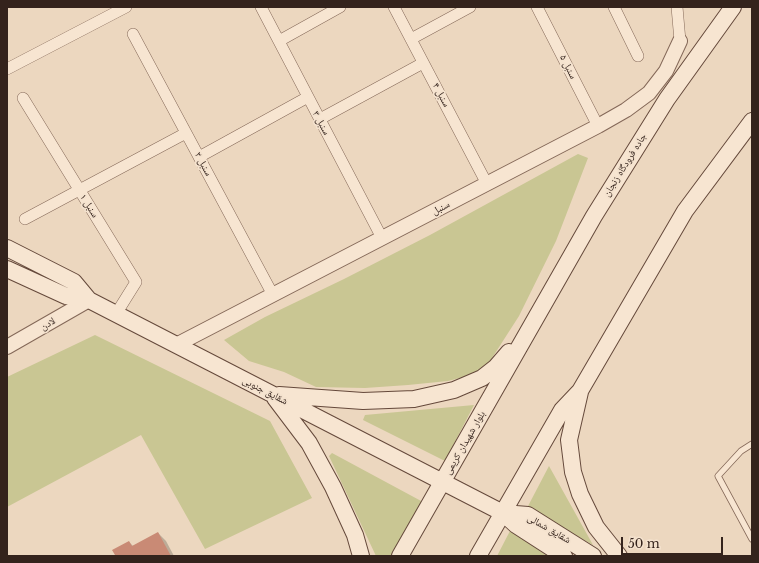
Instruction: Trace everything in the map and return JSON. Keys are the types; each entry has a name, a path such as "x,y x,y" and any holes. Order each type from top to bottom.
{"main road":[{"name":"جاده فرودگاه زنجان","path":"529,330 628,160 667,99 733,7"},
{"path":"478,556 562,410 580,391 685,211 752,121"},
{"name":"شقایق جنوبی","path":"7,248 74,282 88,300"},
{"name":"شقایق جنوبی","path":"7,269 66,296 88,300 503,513"},
{"path":"271,394 363,401 414,399 454,390 482,378 496,367 529,330"},
{"name":"بلوار شهیدان کریمی","path":"400,556 529,330"},
{"path":"580,391 569,440 573,472 580,494 596,527 619,556"},
{"path":"271,394 309,443 333,487 355,536 361,556"},
{"name":"شقایق شمالی","path":"503,513 516,525 564,556"},
{"name":"شقایق شمالی","path":"503,513 528,515 593,556"}],"street":[{"path":"7,69 126,7"},
{"name":"سنبل ۳","path":"261,7 382,238"},
{"path":"279,42 340,7"},
{"name":"سنبل ۴","path":"394,7 487,184"},
{"path":"411,39 470,7"},
{"name":"سنبل ۵","path":"537,7 598,126"},
{"path":"614,7 638,56"},
{"path":"677,7 680,41"},
{"name":"سنبل ۲","path":"132,34 273,295"},
{"name":"سنبل","path":"176,345 487,184 626,110 649,92 666,71 680,41"},
{"path":"320,119 424,63"},
{"path":"199,157 308,97"},
{"name":"سنبل ۱","path":"23,98 136,282 116,314"},
{"path":"25,219 186,133"},
{"name":"لادن","path":"7,347 88,300"}],"lane":[{"path":"752,444 741,451 718,476 752,539"}],"shaded area":[{"path":"578,154 588,158 556,241 519,316 483,372 448,381 408,385 365,388 316,387 284,372 249,361 224,340 265,317 430,235"},
{"path":"95,335 270,421 312,498 205,549 141,435 7,507 7,377"},
{"path":"474,405 445,461 363,420 365,415"},
{"path":"332,453 423,502 393,556 376,556 329,456"},
{"path":"549,466 593,545 527,508"},
{"path":"511,529 547,556 497,556"}],"building":[{"path":"158,532 171,556 112,556 115,555 112,550 129,541 132,546"}]}
